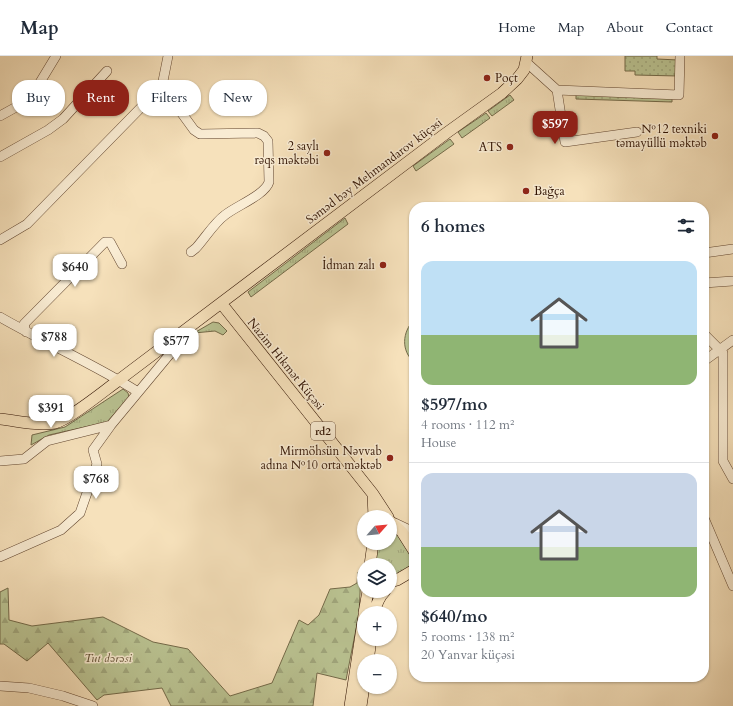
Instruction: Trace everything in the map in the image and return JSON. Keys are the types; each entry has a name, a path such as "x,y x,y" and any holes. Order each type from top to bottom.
{"main road":[{"name":"Səməd bəy Mehmandarov küçəsi","path":"0,419 42,424 57,422 71,415 196,321 221,304 445,134 502,94 517,80 524,70 527,59"},
{"name":"Nazim Hikmət Küçəsi","path":"221,304 373,494 383,510"},
{"path":"373,494 374,510"},
{"name":"Nazim Hikmət Küçəsi","path":"397,527 409,543"},
{"path":"397,580 409,573"},
{"path":"350,706 359,646"},
{"path":"361,706 363,694"}],"street":[{"path":"0,116 18,106 39,84 56,56"},
{"path":"163,80 168,56"},
{"path":"557,90 679,95 680,56"},
{"path":"527,59 557,90 564,142 637,132"},
{"path":"0,157 53,126 75,107 107,71"},
{"path":"0,240 27,224 137,112"},
{"path":"184,116 194,130 200,134 258,133 264,136 268,141 268,185 222,217 191,252"},
{"path":"26,332 24,324 105,242 110,242 122,264"},
{"path":"709,252 733,249"},
{"path":"709,283 733,281"},
{"path":"0,317 119,380 138,392"},
{"path":"0,557 61,530 80,513 98,464 93,450 111,425 196,321"},
{"path":"709,339 723,353 723,461 733,479"},
{"path":"709,357 733,340"},
{"path":"0,461 24,459 47,441 111,425"},
{"path":"397,524 409,530"},
{"path":"709,530 733,586"},
{"path":"0,686 29,688 63,696 93,706"}],"green space":[{"path":"625,56 657,56 657,59 678,60 678,76 635,75 635,71 625,71"},
{"path":"576,94 672,96 672,102 576,99"},
{"path":"510,95 514,100 492,116 488,111"},
{"path":"486,113 490,118 462,138 458,132"},
{"path":"450,139 454,144 416,171 413,166"},
{"path":"345,218 348,224 251,297 248,292"},
{"path":"213,322 219,323 227,331 223,335 215,331 194,333"},
{"path":"409,327 409,356 405,347 405,336"},
{"path":"123,389 128,393 129,397 107,422 49,435 31,445 32,435 65,427"},
{"path":"397,534 409,550 409,567 397,574 397,558 375,558 375,550 397,550"},
{"name":"Tut dərəsi","path":"357,583 357,598 360,598 359,606 357,606 357,624 346,680 317,673 313,706 171,706 162,688 104,695 97,700 48,643 27,661 4,644 0,644 0,592 8,588 9,620 32,626 103,617 153,642 188,649 230,696 272,683 299,620 308,625 319,615 330,589 350,587"}],"place":[{"name":"Poçt","path":"487,78"},
{"name":"№12 texniki təmayüllü məktəb","path":"715,136"},
{"name":"ATS","path":"510,147"},
{"name":"2 saylı rəqs məktəbi","path":"327,153"},
{"name":"Bağça","path":"526,191"},
{"name":"İdman zalı","path":"383,265"},
{"name":"Mirmöhsün Nəvvab adına №10 orta məktəb","path":"390,458"}]}
